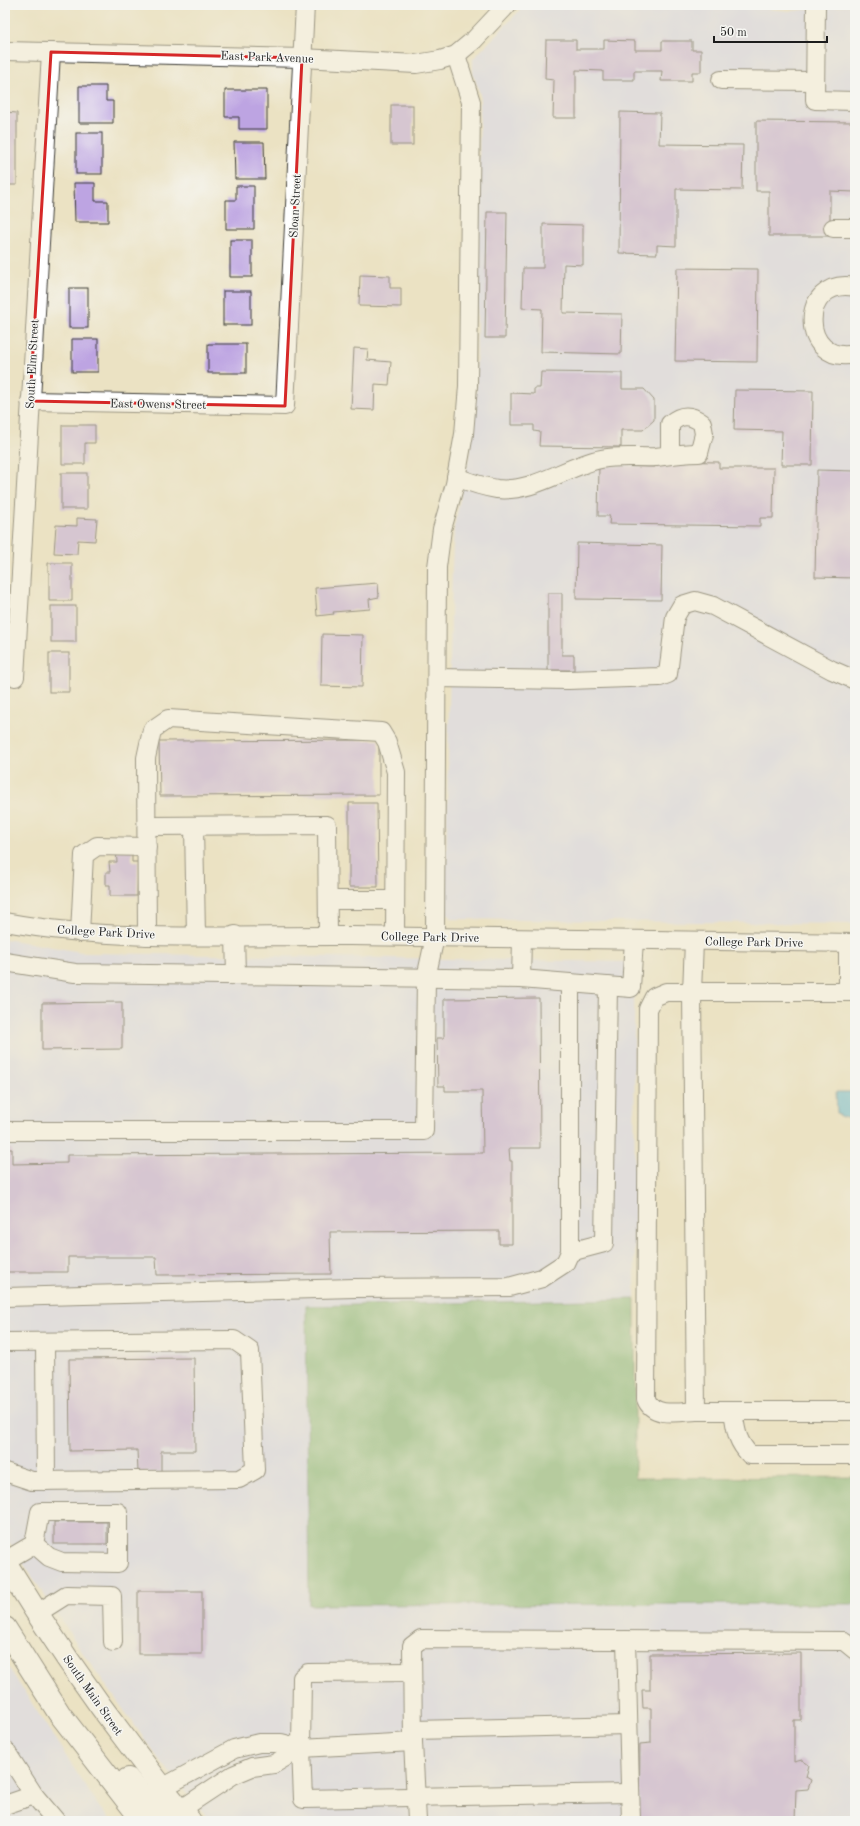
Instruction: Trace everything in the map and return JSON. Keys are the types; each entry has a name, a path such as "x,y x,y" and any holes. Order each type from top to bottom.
{"main road":[{"name":"South Main Street","path":"5,1562 36,1614 58,1644 91,1695 162,1788 185,1815"},
{"path":"5,1628 59,1713 143,1821"},
{"path":"27,1662 154,1810 160,1813 185,1815"}],"street":[{"name":"Sloan Street","path":"286,406 305,5"},
{"name":"East Park Avenue","path":"5,51 302,58 416,64 440,60 456,55 474,40 507,5"},
{"path":"816,5 815,100 855,101"},
{"name":"South Elm Street","path":"15,677 51,52"},
{"path":"5,1131 424,1131 426,978 435,937 437,567 442,529 456,477 464,434 468,386 471,102 456,55"},
{"path":"721,80 815,81"},
{"path":"833,228 855,228"},
{"path":"855,287 839,287 826,293 816,304 812,318 814,333 822,346 835,353 850,355 855,354"},
{"name":"East Owens Street","path":"30,401 286,406"},
{"path":"456,477 497,489 516,488 535,484 600,459 618,457 656,457 670,454"},
{"path":"437,678 568,680 660,677 668,674 675,617 682,605 695,601 713,606 832,670 855,680"},
{"path":"147,936 146,758 152,730 168,719 381,732 387,742 396,772 395,936"},
{"path":"147,826 328,825 328,936"},
{"path":"194,826 196,936"},
{"path":"80,932 84,855 97,846 147,847"},
{"path":"328,900 395,900"},
{"name":"College Park Drive","path":"5,922 80,932 147,936 395,936 852,943"},
{"path":"235,935 236,976"},
{"path":"522,939 522,979"},
{"path":"5,962 75,973 522,979 631,988 634,940"},
{"path":"694,941 692,992 696,1412"},
{"path":"852,943 851,992 666,992 654,997 648,1009 646,1399 648,1404 658,1411 665,1413 733,1411 855,1412"},
{"path":"5,1297 355,1288 509,1287 542,1278 565,1263 570,1252 570,983"},
{"path":"570,1252 604,1243 608,986"},
{"path":"5,1342 234,1340 250,1351 255,1470 239,1478 46,1481 32,1481 5,1472"},
{"path":"45,1342 46,1481"},
{"path":"733,1411 736,1436 742,1447 750,1455 855,1455"},
{"path":"5,1562 34,1544 40,1512 118,1512 118,1563 62,1562 49,1557 34,1544"},
{"path":"36,1614 66,1595 112,1596 113,1642"},
{"path":"417,1821 413,1736 412,1646 421,1639 844,1641 855,1650"},
{"path":"626,1640 631,1821"},
{"path":"412,1672 308,1673 302,1678 301,1748 303,1798 416,1798 630,1793"},
{"path":"162,1788 234,1749 259,1743 281,1743 301,1748 413,1736 628,1725"},
{"path":"185,1815 233,1775 252,1767 274,1764 301,1748"},
{"path":"5,1750 34,1795 56,1821"},
{"path":"5,1805 34,1795"}],"highlighted area":[{"path":"51,52 302,58 285,406 30,401"}],"shaded area":[{"path":"525,5 723,5 791,11 855,5 855,924 452,919 445,910 454,527 470,452 476,391 480,94 473,74 473,59"},
{"path":"5,939 87,953 634,962 635,1299 306,1306 309,1605 855,1604 855,1821 211,1821 163,1765 83,1653 5,1536"},
{"path":"5,1662 99,1807 111,1821 5,1821"}],"green space":[{"path":"635,1299 635,1478 855,1477 855,1604 309,1605 306,1306"}],"water":[{"path":"836,1092 855,1092 855,1120 842,1117 837,1113"}],"building":[{"path":"546,40 576,40 576,49 604,49 604,40 635,41 635,50 662,50 662,41 692,41 692,50 701,50 701,72 692,72 692,81 661,81 662,71 634,71 634,80 603,80 603,71 576,70 576,118 553,118 554,80 545,79"},
{"path":"79,86 106,86 106,101 113,101 113,123 79,123"},
{"path":"225,90 267,90 267,129 239,129 239,117 225,117"},
{"path":"391,105 413,105 413,145 391,145"},
{"path":"5,112 17,113 17,185 5,185"},
{"path":"620,112 660,113 659,144 743,145 742,190 676,189 676,246 657,245 657,254 619,253"},
{"path":"756,121 855,122 855,192 830,191 830,236 769,236 769,191 756,191"},
{"path":"76,133 102,133 102,174 76,174"},
{"path":"234,142 264,142 265,179 235,179"},
{"path":"74,183 95,183 95,201 108,201 108,222 75,222"},
{"path":"236,186 254,186 254,229 226,229 226,200 236,200"},
{"path":"487,212 507,212 505,338 485,338"},
{"path":"543,224 583,225 583,265 564,264 563,313 622,314 621,354 541,352 542,309 522,308 523,268 543,268"},
{"path":"230,240 252,240 252,277 230,277"},
{"path":"677,268 758,269 757,362 675,361"},
{"path":"360,275 390,276 390,288 401,288 401,307 359,306"},
{"path":"69,288 88,288 88,328 69,328"},
{"path":"223,291 251,291 251,325 223,325"},
{"path":"72,339 98,339 98,372 72,372"},
{"path":"208,344 246,344 246,373 208,373"},
{"path":"354,348 368,349 367,360 391,362 389,385 375,384 374,410 351,409"},
{"path":"541,372 622,373 622,389 644,389 654,400 654,420 643,430 621,430 621,447 539,446 540,432 534,431 534,425 511,425 511,393 534,394 534,388 540,388"},
{"path":"735,390 813,391 812,465 781,465 782,431 734,430"},
{"path":"62,425 95,425 95,443 85,443 85,464 62,464"},
{"path":"655,461 719,462 719,468 774,468 773,518 760,518 760,526 609,524 610,516 598,516 599,466 655,467"},
{"path":"817,470 855,471 855,578 815,577"},
{"path":"61,473 87,473 87,509 61,509"},
{"path":"77,518 97,519 95,541 78,540 77,554 54,553 56,525 77,526"},
{"path":"577,543 662,545 661,600 576,599"},
{"path":"48,563 72,563 72,601 49,601"},
{"path":"378,583 379,597 369,599 370,609 333,612 334,614 317,616 315,588"},
{"path":"548,593 562,593 562,655 574,655 574,670 548,670"},
{"path":"51,606 76,606 76,642 51,642"},
{"path":"322,634 363,635 362,687 321,686"},
{"path":"49,653 69,653 69,692 49,692"},
{"path":"379,740 379,795 160,796 159,741"},
{"path":"349,803 377,803 378,887 349,887"},
{"path":"116,850 132,850 132,862 138,862 137,896 110,896 110,885 106,885 106,872 110,872 109,862 117,862"},
{"path":"539,998 540,1148 509,1148 510,1161 512,1161 512,1244 499,1244 499,1231 330,1232 331,1274 157,1275 156,1257 68,1257 68,1272 5,1272 5,1149 12,1149 12,1164 67,1163 67,1155 483,1153 482,1091 445,1091 445,1086 438,1086 437,1038 444,1038 444,999"},
{"path":"122,1002 122,1049 42,1050 42,1003"},
{"path":"194,1358 195,1451 161,1451 161,1472 138,1472 137,1450 70,1451 69,1359"},
{"path":"54,1522 107,1522 107,1544 54,1544"},
{"path":"138,1591 202,1591 202,1654 138,1654"},
{"path":"801,1653 801,1720 794,1720 794,1762 802,1760 809,1765 806,1777 811,1780 808,1789 796,1790 795,1821 639,1821 640,1744 651,1743 651,1708 643,1708 642,1690 650,1690 650,1654"}]}
